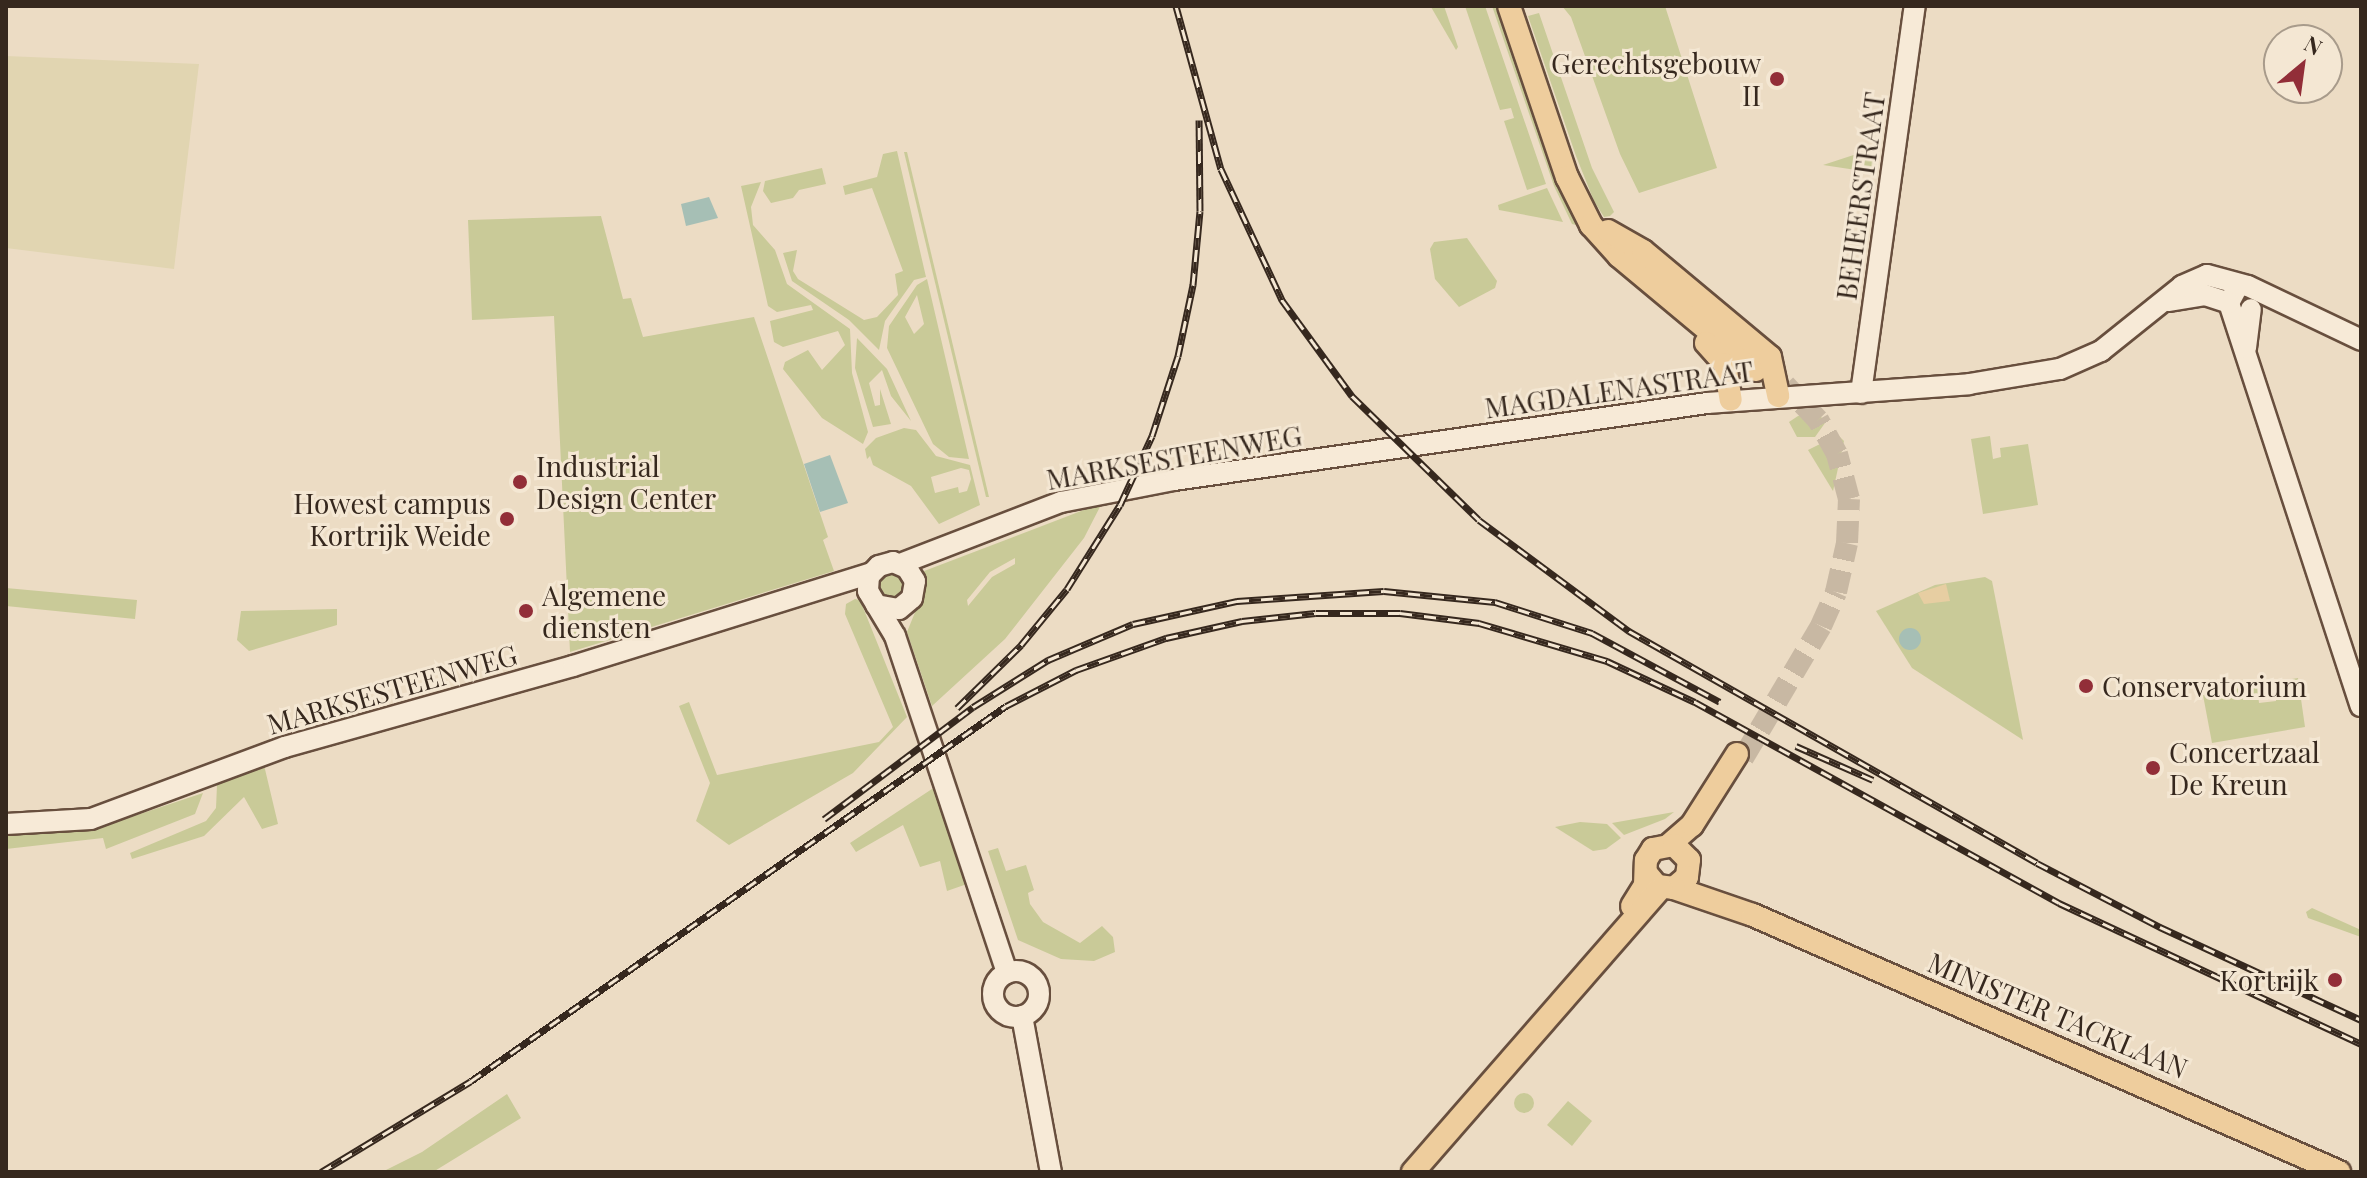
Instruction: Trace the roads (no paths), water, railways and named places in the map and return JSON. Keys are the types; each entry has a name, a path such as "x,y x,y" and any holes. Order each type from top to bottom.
{"main road":[{"path":"1509,6 1567,177 1600,228 1758,367"},
{"path":"1520,6 1581,184 1623,274 1721,357 1731,400"},
{"path":"1600,228 1643,251 1770,357 1778,396"},
{"path":"1413,1172 1606,946 1641,894 1660,883 1682,856 1740,756"},
{"path":"1660,883 1650,852 1682,856"},
{"name":"MINISTER TACKLAAN","path":"1682,856 1753,915"},
{"name":"MINISTER TACKLAAN","path":"1660,883 1753,915 2339,1172"}],"street":[{"name":"BEHEERSTRAAT","path":"1861,393 1915,6"},
{"name":"MAGDALENASTRAAT","path":"1385,450 1731,400 1969,384 2072,366 2101,351 2192,280 2213,275 2242,301"},
{"path":"2168,301 2205,295 2283,305 2361,340"},
{"path":"2242,301 2246,348 2361,706"},
{"name":"MARKSESTEENWEG","path":"906,568 931,550 1086,495 1385,450"},
{"path":"895,636 899,609 915,590 906,568 886,563 872,590 895,636 1007,973"},
{"name":"MARKSESTEENWEG","path":"6,824 91,819 285,747 840,585 872,590 899,609"},
{"path":"1007,973 1027,974 1038,990 1035,1006 1022,1016 1004,1014 993,998 999,979 1007,973"},
{"path":"1022,1016 1051,1172"}],"tunnel":[{"path":"1743,758 1821,626 1836,592 1847,543 1849,499 1837,454 1818,420 1785,385"}],"railway":[{"path":"1176,6 1221,169 1282,300 1352,396 1479,520 1629,631 2037,863 2160,927 2361,1020"},
{"path":"957,708 1021,645 1067,589 1120,505 1152,436 1178,356 1193,285 1200,211 1199,120"},
{"path":"824,819 973,707 1048,660 1133,624 1237,601 1384,591 1495,602 1592,633 1720,702"},
{"path":"321,1172 471,1081 1006,706 1076,670 1166,638 1242,621 1316,613 1400,613 1479,623 1607,661 1695,702 2059,903 2361,1044"},
{"path":"1796,746 1873,780"}],"place":[{"name":"Gerechtsgebouw II","path":"1777,79"},
{"name":"Industrial Design Center","path":"520,482"},
{"name":"Howest campus Kortrijk Weide","path":"507,519"},
{"name":"Algemene diensten","path":"526,611"},
{"name":"Conservatorium","path":"2086,686"},
{"name":"Concertzaal De Kreun","path":"2153,768"},
{"name":"Kortrijk","path":"2335,980"}]}
